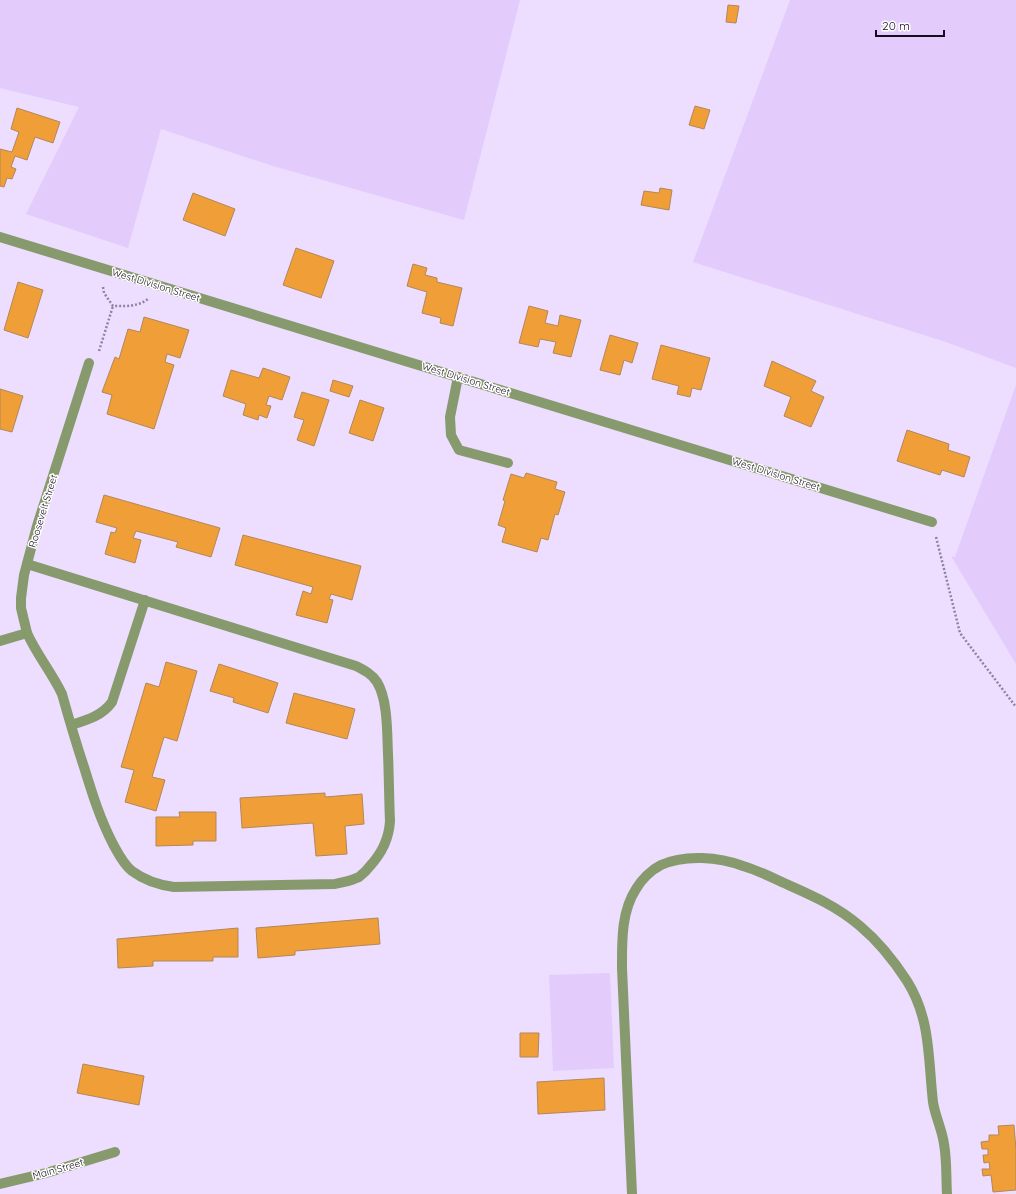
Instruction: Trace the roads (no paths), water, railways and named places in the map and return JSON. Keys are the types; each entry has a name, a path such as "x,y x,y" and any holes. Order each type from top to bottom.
{"street":[{"name":"West Division Street","path":"0,237 932,522"},
{"name":"Roosevelt Street","path":"26,564 356,666 372,675 378,683 382,693 386,716 390,821 389,832 382,851 374,862 360,876 335,884 165,886 147,880 132,871 125,864 106,831 94,800 62,694 58,684 32,644 27,633 21,598 26,564 89,363"},
{"path":"458,377 450,417 451,435 459,450 508,463"},
{"path":"71,725 102,714 112,702 145,600"},
{"path":"0,641 27,633"},
{"path":"632,1194 622,968 622,949 626,914 630,900 636,888 651,872 672,861 687,858 702,858 744,866 836,908 860,926 885,952 898,969 915,995 926,1029 934,1111 945,1146 947,1194"},
{"name":"Main Street","path":"0,1184 46,1173 115,1152"}]}
